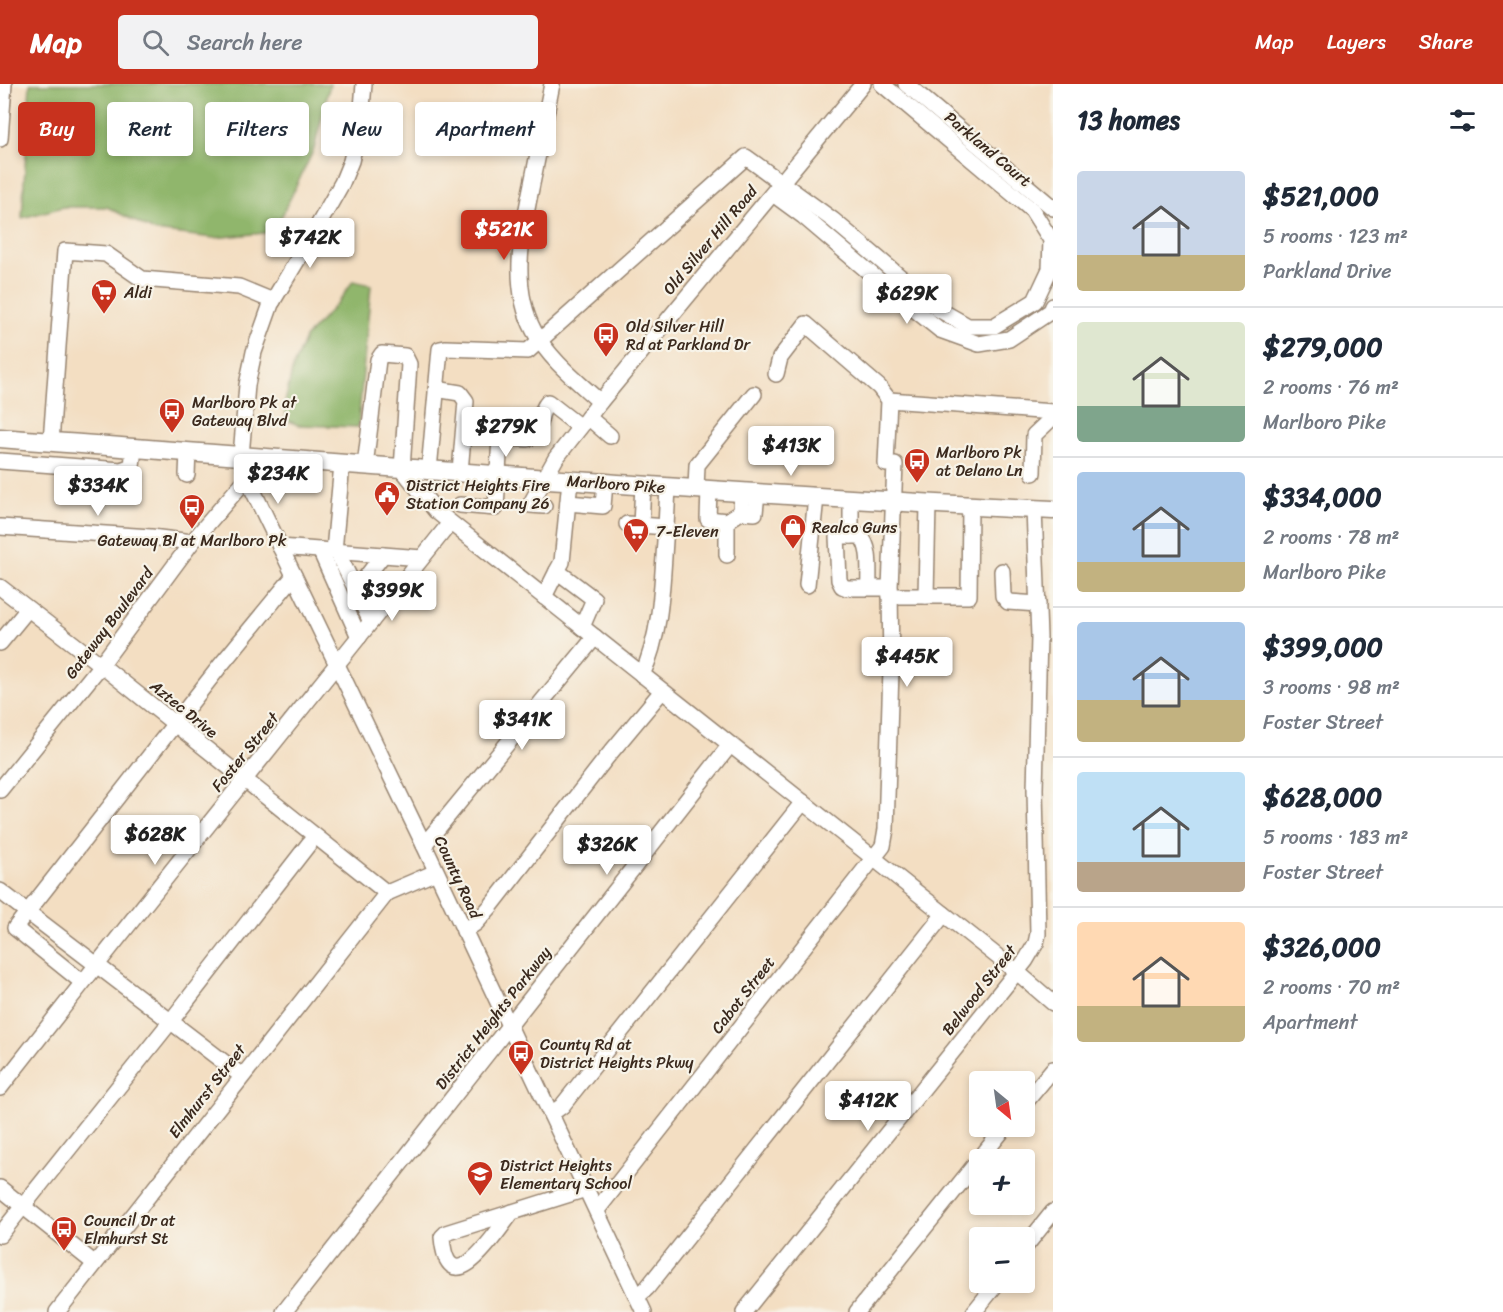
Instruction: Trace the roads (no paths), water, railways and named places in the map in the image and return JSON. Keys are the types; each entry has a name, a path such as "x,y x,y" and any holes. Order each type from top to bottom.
{"main road":[{"name":"Marlboro Pike","path":"0,438 543,479 1053,510"}],"street":[{"path":"0,139 4,84"},
{"path":"241,456 247,385 254,352 273,301 342,183 351,161 361,120 364,84"},
{"path":"552,84 525,218 520,258 523,301 534,332 568,373 600,402"},
{"name":"Old Silver Hill Road","path":"544,506 530,505 556,458 864,84"},
{"name":"Parkland Court","path":"882,84 907,92 1053,208"},
{"name":"Parkland Court","path":"907,92 1032,210 1051,240 1050,269 1035,301"},
{"path":"429,470 440,350 444,348 528,351 746,157 778,188 808,210 889,289 933,314 968,326 994,326 1035,301 1052,308"},
{"path":"38,464 44,441 65,251 106,254 142,279 239,286 273,301"},
{"path":"933,314 940,330 979,344 1009,339 1052,308"},
{"path":"776,374 780,358 806,324 879,387 890,400 1053,412"},
{"path":"365,466 378,360 382,354 405,356 409,363 402,469 424,500 1053,1003"},
{"path":"436,388 460,393 466,401 460,472"},
{"path":"749,492 755,513 741,512 727,521 708,519 697,465 754,394"},
{"name":"Cabot Street","path":"597,1210 883,846 886,829 891,670 890,592 893,502 890,400"},
{"path":"474,435 533,438 544,406 548,402 610,436"},
{"path":"1033,473 1034,435 1053,417"},
{"path":"460,505 496,508 500,437"},
{"path":"0,461 121,470 132,466 134,448"},
{"path":"187,475 188,452"},
{"name":"County Road","path":"241,456 247,478 424,845 644,1312"},
{"path":"342,464 330,551 359,637"},
{"name":"Gateway Boulevard","path":"0,790 101,665 192,542 247,478"},
{"path":"544,597 562,562 570,480"},
{"path":"568,503 603,506 605,483"},
{"path":"643,485 634,525 666,527"},
{"path":"642,675 656,636 668,487"},
{"path":"807,585 816,497"},
{"path":"851,499 852,536"},
{"path":"926,596 928,504"},
{"path":"869,588 865,541 860,536 837,536 838,580 842,586 926,596 969,596 970,506"},
{"name":"Belwood Street","path":"744,1312 1032,951 1038,934 1035,789 1040,682 1034,509"},
{"path":"726,555 727,521"},
{"name":"Foster Street","path":"0,1088 96,964 450,523"},
{"path":"0,526 192,542"},
{"path":"280,547 422,558"},
{"path":"330,551 356,590 371,622"},
{"path":"356,590 383,555"},
{"path":"557,571 594,599 582,627"},
{"path":"1002,571 1003,596 1008,602 1038,604"},
{"path":"82,982 15,928 174,724 294,576"},
{"name":"Aztec Drive","path":"0,587 387,893"},
{"path":"0,643 28,609"},
{"path":"424,845 595,637"},
{"path":"464,931 476,923 491,906 607,757 662,691"},
{"name":"District Heights Parkway","path":"284,1312 730,745"},
{"path":"551,1114 562,1106 803,802"},
{"path":"0,1235 315,836"},
{"path":"387,893 436,872"},
{"path":"0,891 242,1076"},
{"name":"Elmhurst Street","path":"57,1312 387,893"},
{"path":"637,1297 722,1197 944,914"},
{"path":"1035,1091 1053,1069"},
{"path":"857,1312 997,1137"},
{"path":"0,1188 94,1263"},
{"path":"512,1212 467,1266 460,1267 452,1264 448,1259 443,1250 442,1237 446,1233 512,1212 586,1189"},
{"path":"1035,1234 1053,1212"},
{"path":"975,1312 990,1293"}],"place":[{"name":"Aldi","path":"104,315"},
{"name":"Old Silver Hill Rd at Parkland Dr","path":"606,358"},
{"name":"Marlboro Pk at Gateway Blvd","path":"172,434"},
{"name":"Marlboro Pk at Delano Ln","path":"917,484"},
{"name":"District Heights Fire Station Company 26","path":"387,517"},
{"name":"Gateway Bl at Marlboro Pk","path":"192,530"},
{"name":"Realco Guns","path":"793,550"},
{"name":"7-Eleven","path":"636,554"},
{"name":"County Rd at District Heights Pkwy","path":"521,1076"},
{"name":"District Heights Elementary School","path":"480,1197"},
{"name":"Council Dr at Elmhurst St","path":"64,1252"}]}
